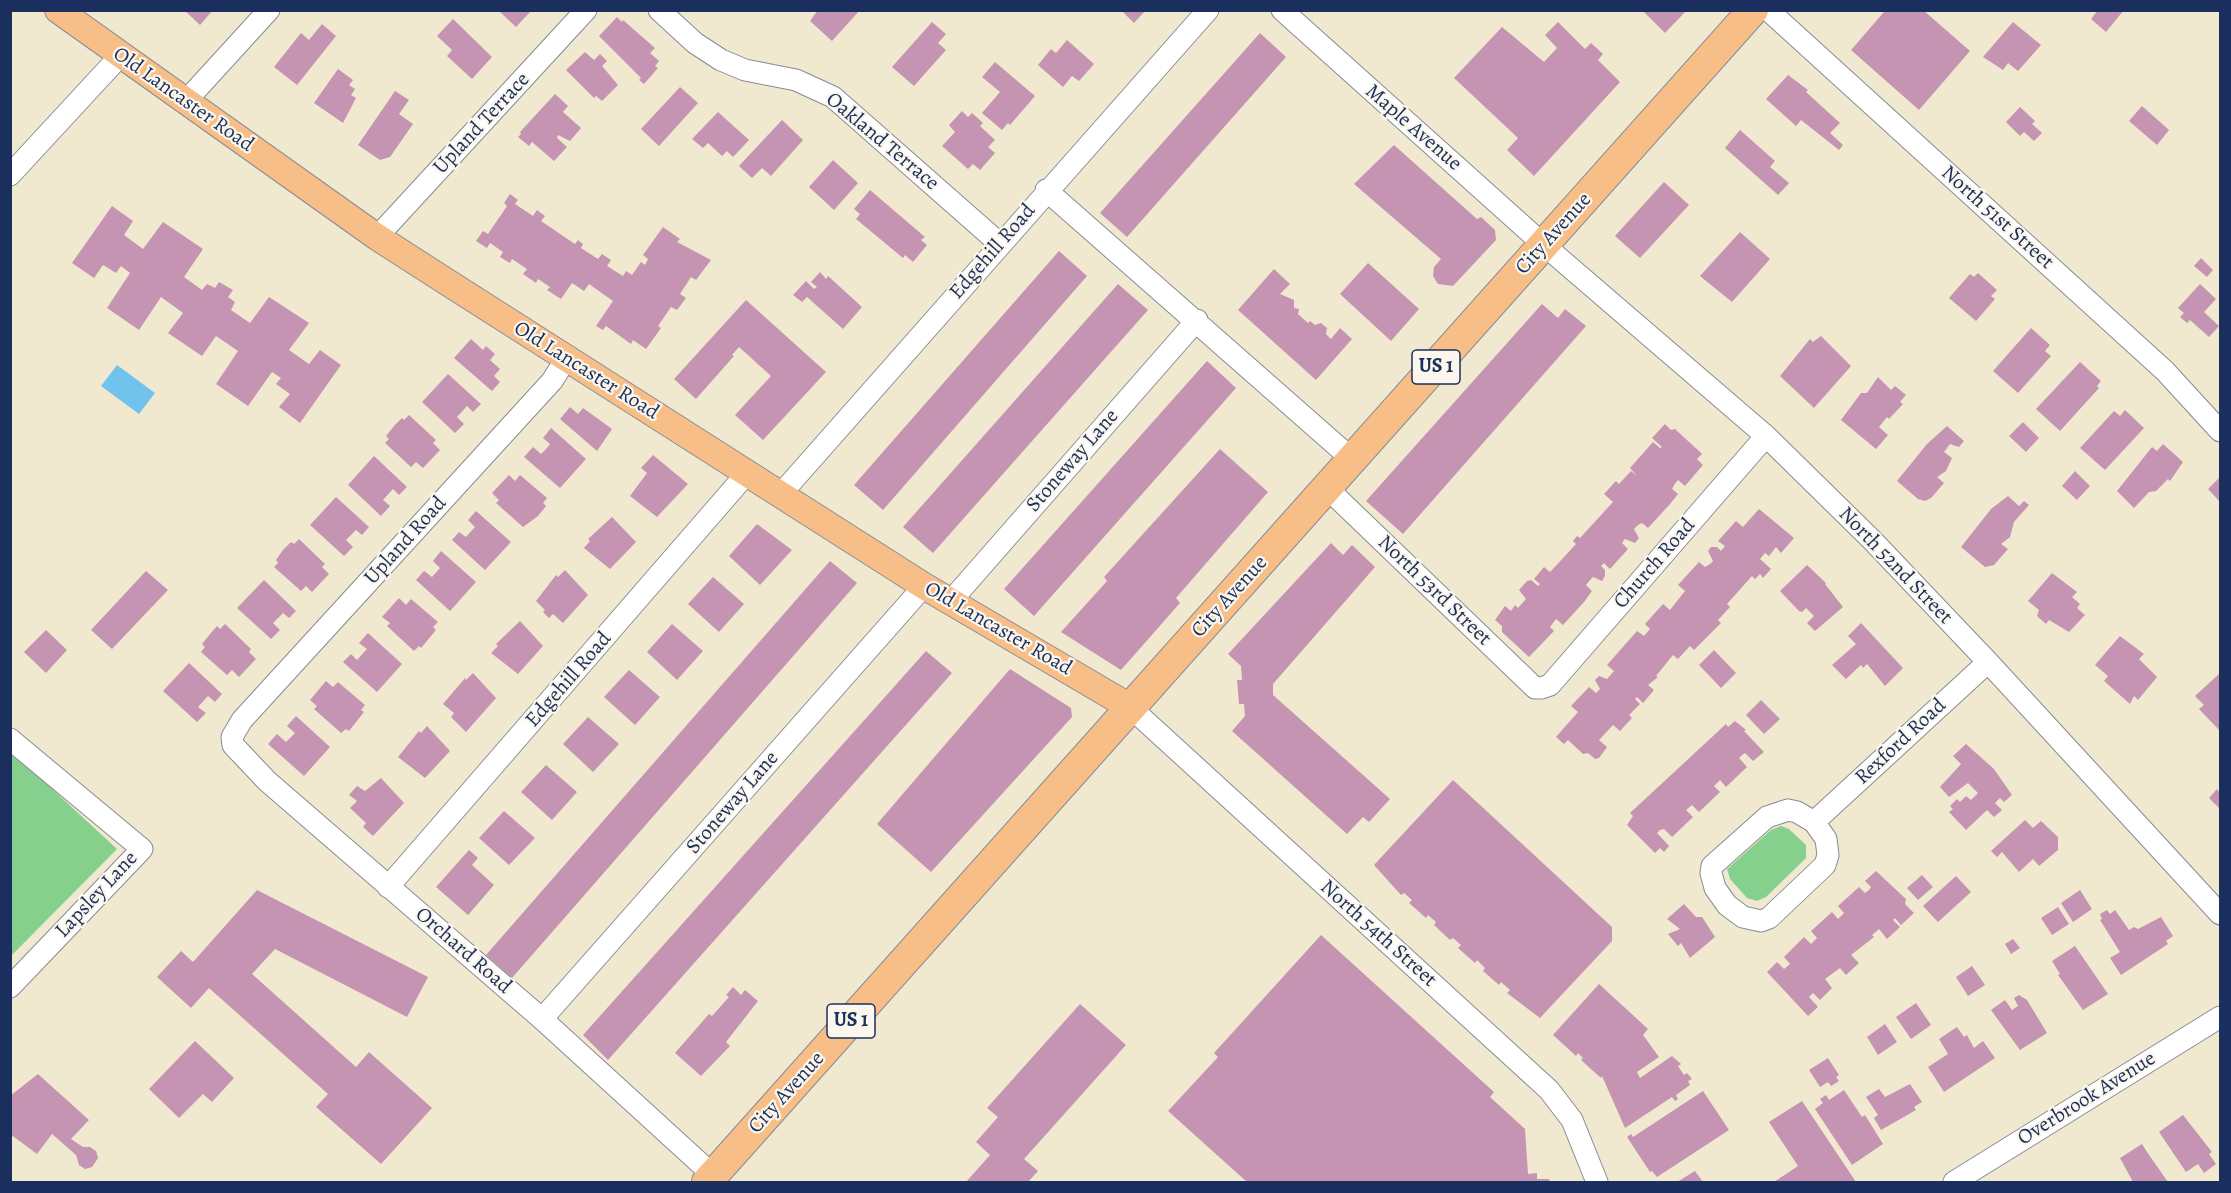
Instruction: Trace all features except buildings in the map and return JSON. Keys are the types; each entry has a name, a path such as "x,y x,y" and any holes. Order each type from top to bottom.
{"highway":[{"name":"City Avenue","path":"710,1179 1130,707 1328,489 1752,10"}],"main road":[{"name":"Old Lancaster Road","path":"58,10 377,237 924,586 1130,707"}],"street":[{"path":"185,102 269,10"},
{"name":"Upland Terrace","path":"377,237 586,10"},
{"name":"Oakland Terrace","path":"659,10 695,43 721,60 745,70 796,80 833,97 1000,244"},
{"name":"Edgehill Road","path":"780,495 1046,190 1208,10"},
{"name":"Maple Avenue","path":"1282,10 1544,245"},
{"name":"North 51st Street","path":"1768,10 2165,371 2220,431"},
{"path":"10,175 120,56"},
{"path":"1046,190 1197,320 1353,460"},
{"name":"North 52nd Street","path":"1544,245 1766,436 1873,541 2220,914"},
{"name":"Stoneway Lane","path":"950,602 1197,320"},
{"name":"Upland Road","path":"242,720 552,381 566,359"},
{"name":"Church Road","path":"1541,688 1550,685 1766,436"},
{"name":"Edgehill Road","path":"388,887 748,472"},
{"name":"North 53rd Street","path":"1328,489 1535,688 1541,688"},
{"name":"Stoneway Lane","path":"542,1019 924,586"},
{"name":"Rexford Road","path":"1814,822 1988,662"},
{"name":"North 54th Street","path":"1130,707 1549,1090 1572,1120 1597,1182"},
{"name":"Orchard Road","path":"242,720 232,737 237,752 388,887 542,1019 710,1179"},
{"name":"Lapsley Lane","path":"10,739 142,849 10,987"},
{"path":"1778,812 1797,812 1814,822 1828,846 1825,865 1779,911 1769,918 1753,920 1727,905 1712,880 1711,873 1716,861 1767,817 1778,812"},
{"name":"Overbrook Avenue","path":"1954,1182 1982,1175 2220,1017"}],"green space":[{"path":"10,750 117,849 11,956 10,956"},
{"path":"1781,826 1789,829 1806,845 1806,858 1766,897 1757,901 1747,898 1730,879 1727,869 1771,830"}],"water":[{"path":"117,365 155,393 139,414 101,386"}]}
